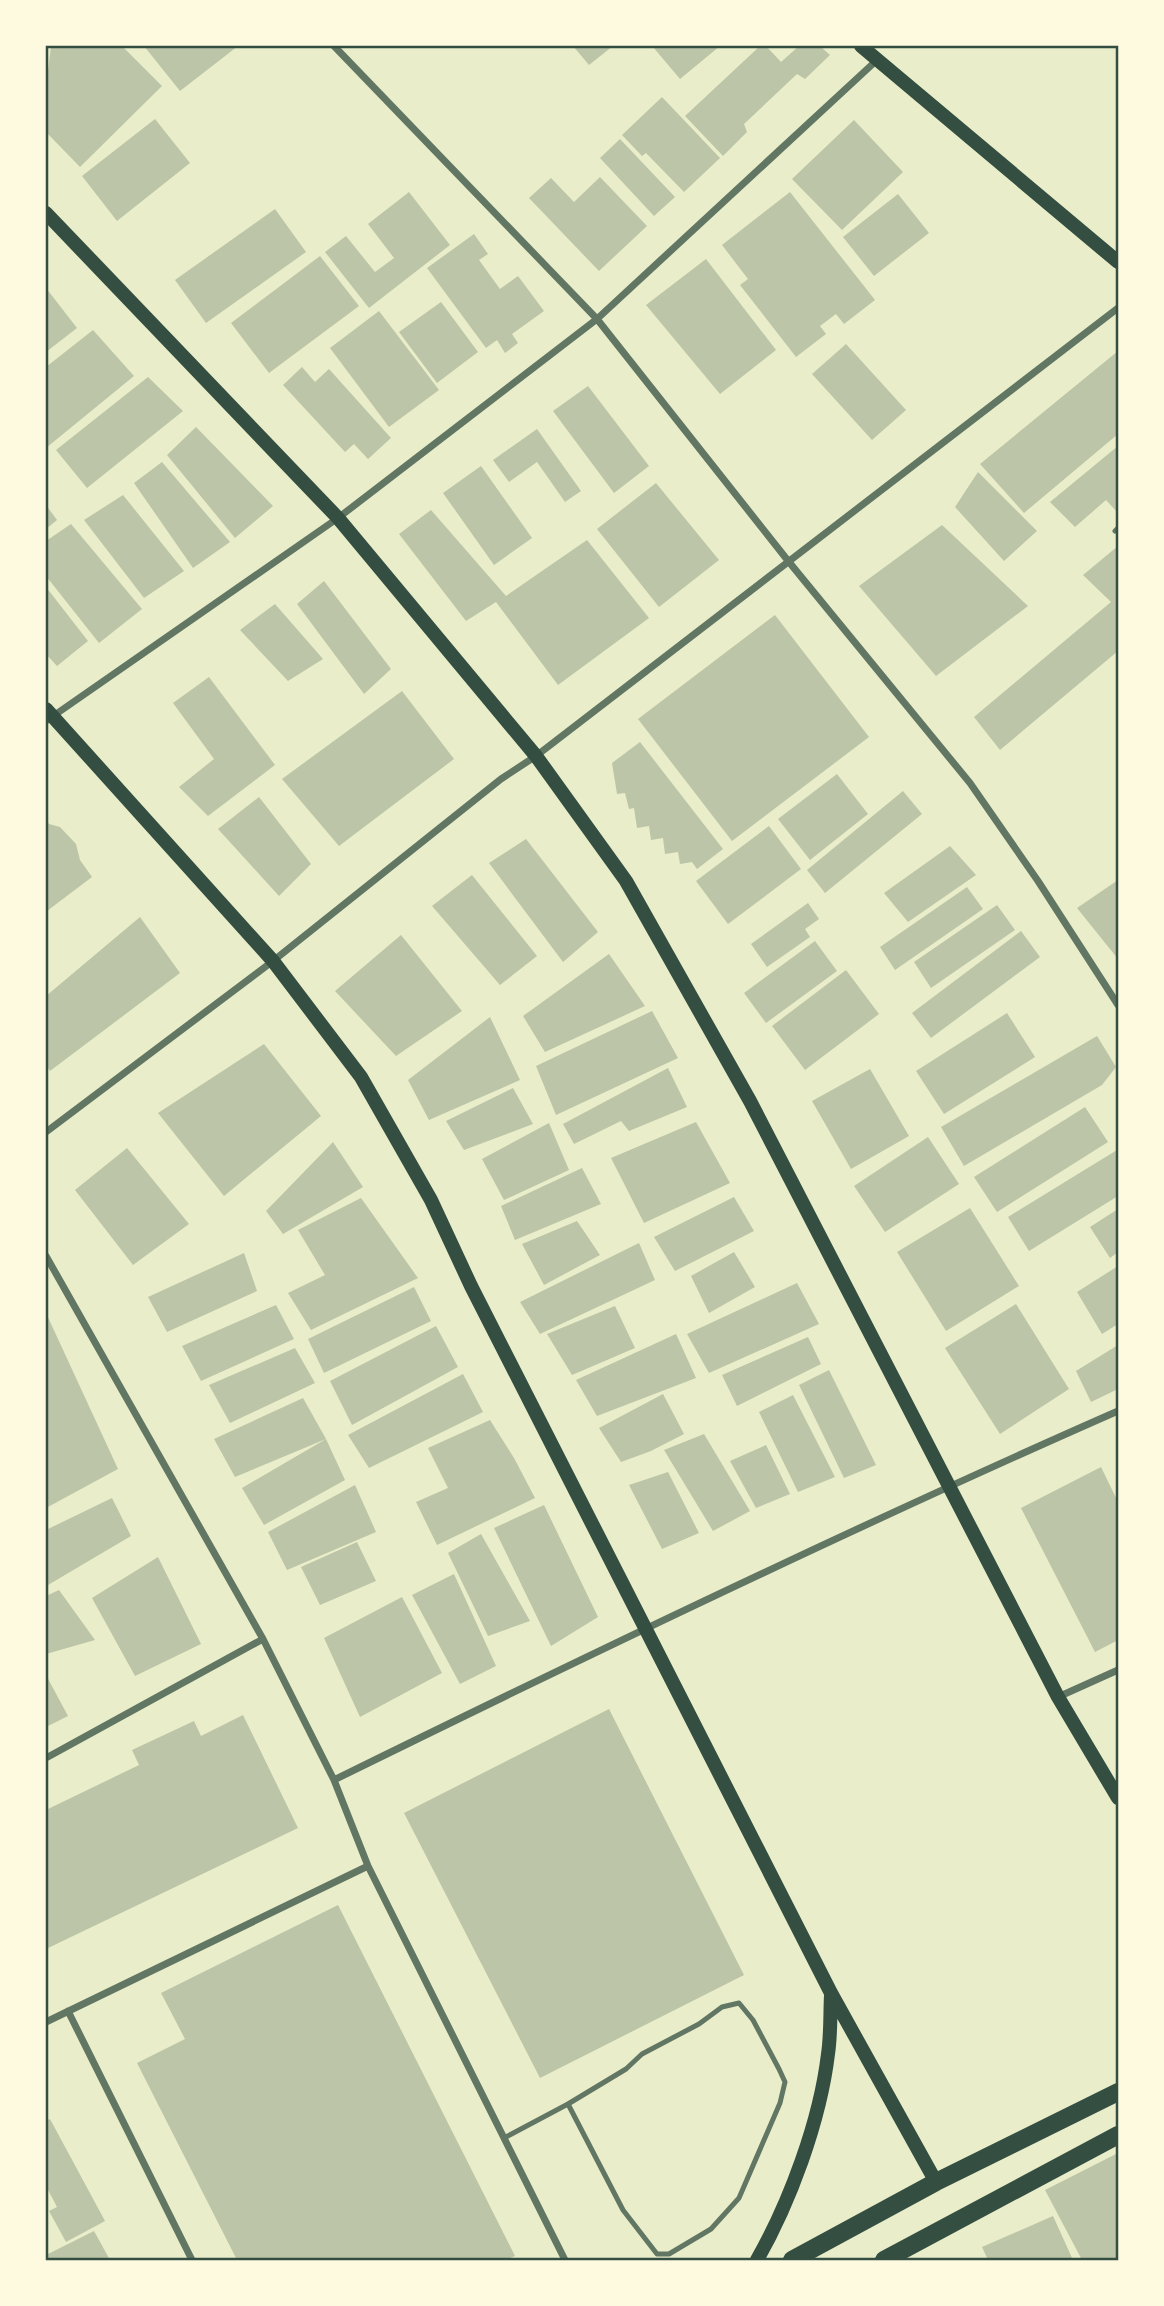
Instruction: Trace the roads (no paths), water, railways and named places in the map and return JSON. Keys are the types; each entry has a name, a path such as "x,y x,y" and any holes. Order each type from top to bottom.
{"main road":[{"path":"861,46 1118,262"},
{"path":"46,213 338,518 536,756 626,881 750,1101 1059,1697 1118,1798"},
{"path":"48,715 273,961 361,1077 431,1200 471,1286 831,1993 936,2182"},
{"path":"757,2260 787,2197 815,2119 829,2052 831,1993"},
{"path":"792,2260 936,2182 1118,2092"},
{"path":"884,2260 1118,2135"}],"street":[{"path":"334,46 597,318 789,562 970,783 1038,881 1118,1005"},
{"path":"48,715 338,518 597,318 877,60"},
{"path":"46,1132 273,961 501,779 536,756 1118,308"},
{"path":"46,1256 263,1639 334,1780 368,1866 565,2260"},
{"path":"334,1780 646,1626 948,1486 1118,1411"},
{"path":"46,1758 263,1639"},
{"path":"1059,1697 1118,1670"},
{"path":"46,2022 368,1866"},
{"path":"68,2011 192,2260"}],"lane":[{"path":"504,2138 568,2104 626,2068 642,2054 699,2024 722,2007 738,2003 753,2020 785,2082 780,2103 738,2198 711,2230 669,2254 657,2254 623,2210 568,2104"}]}
